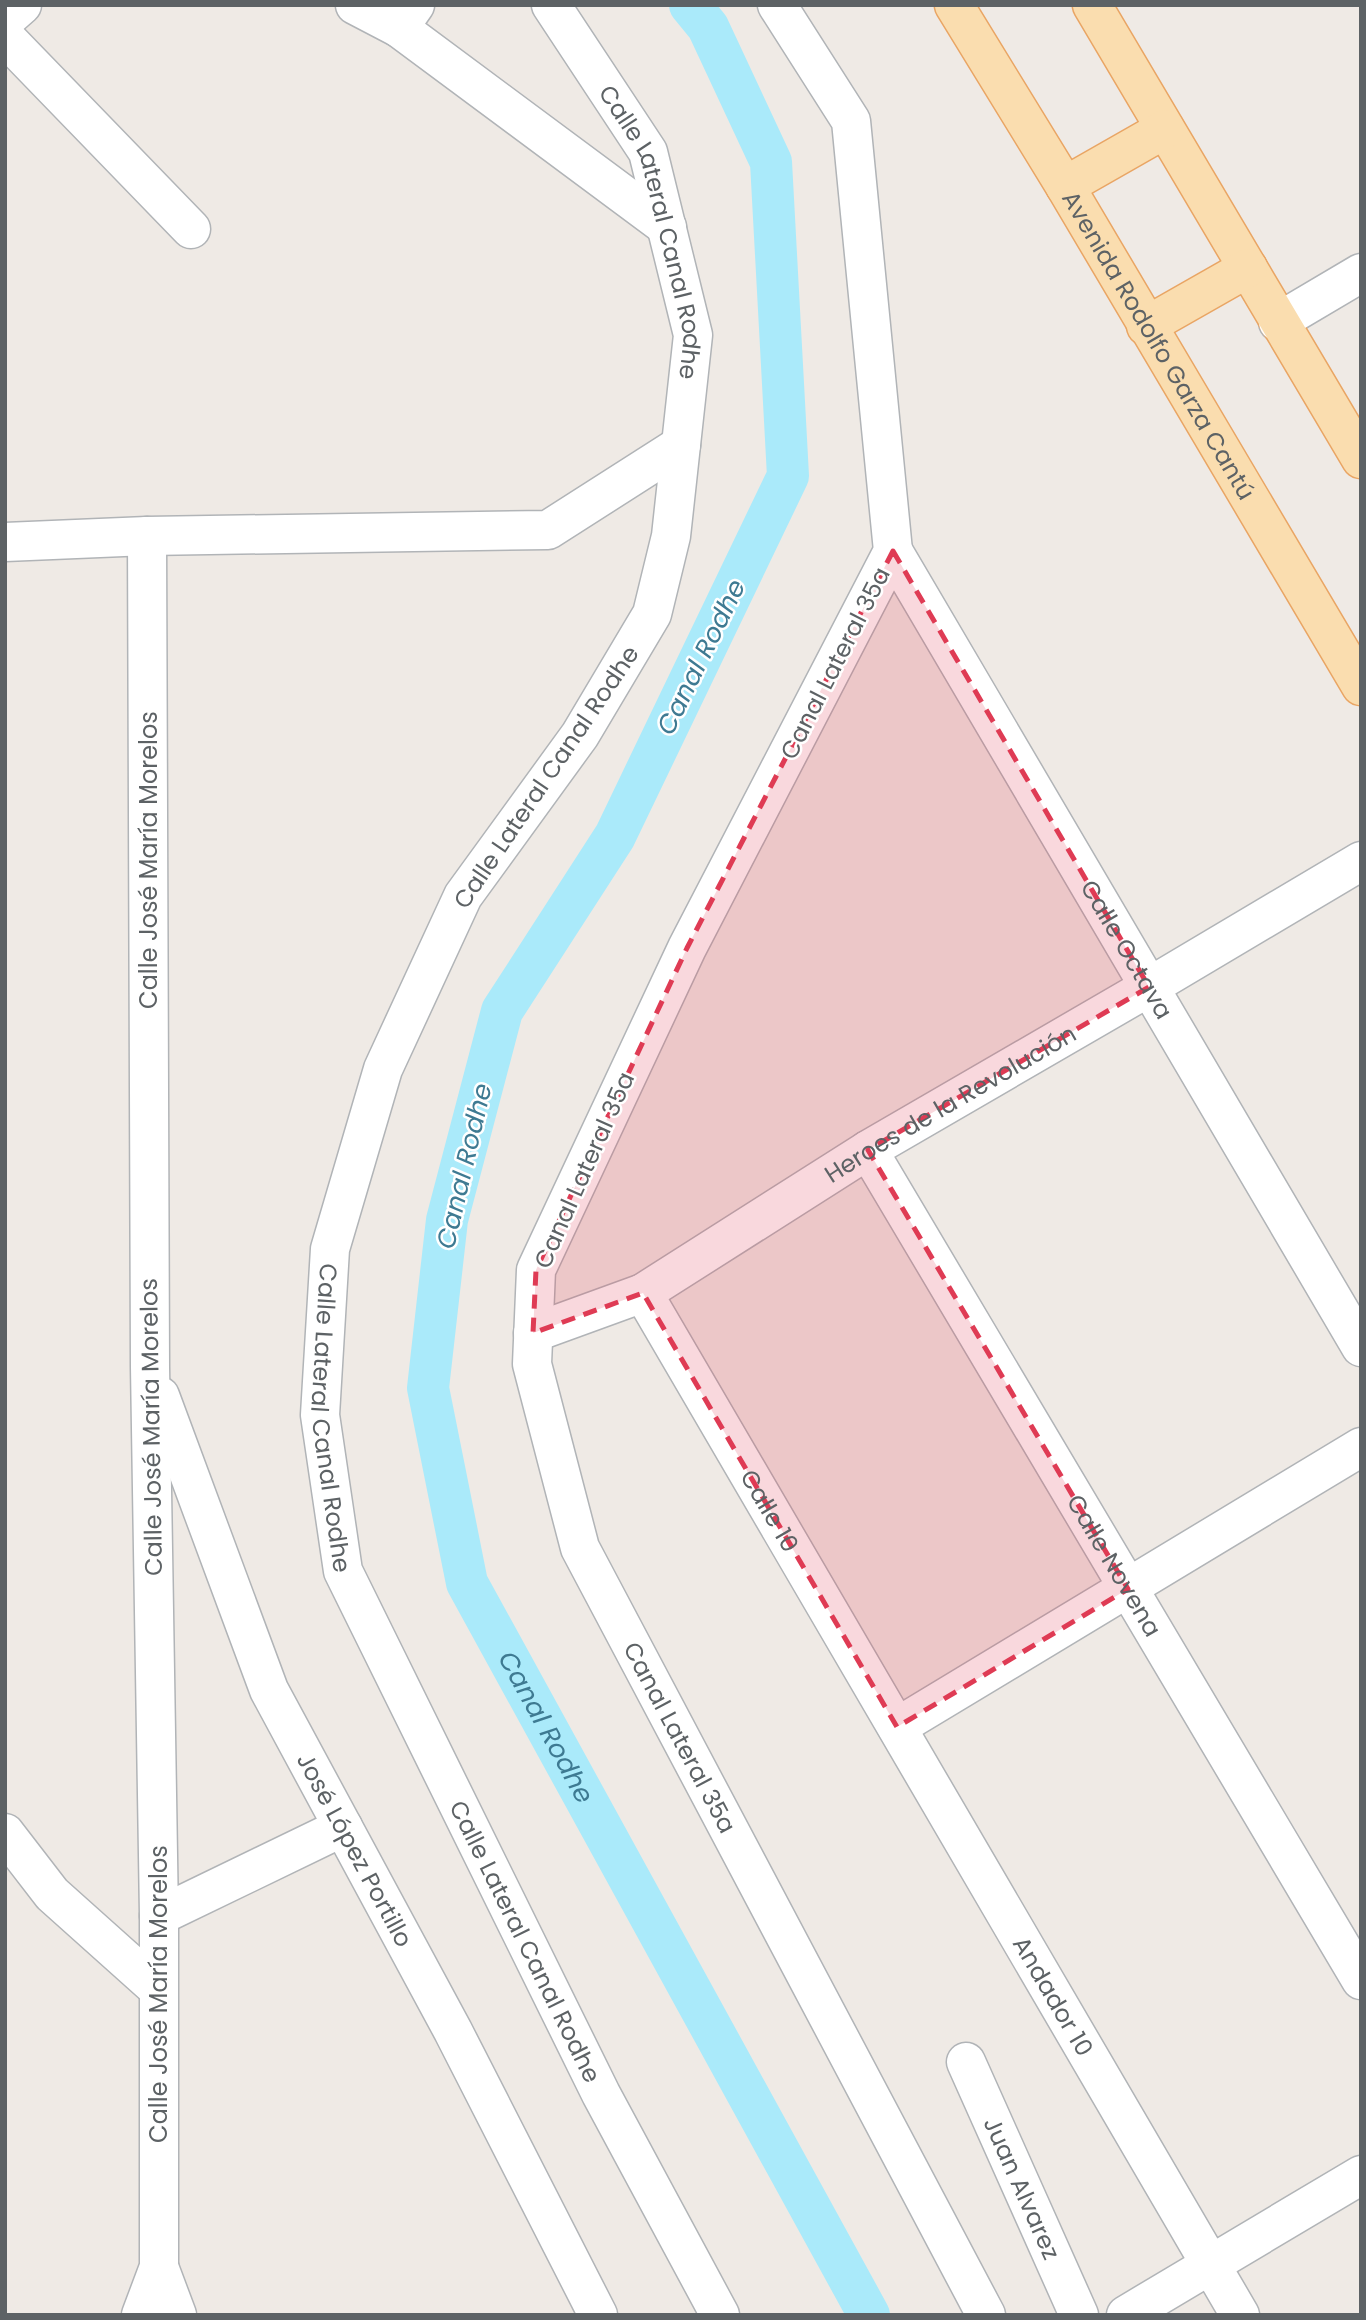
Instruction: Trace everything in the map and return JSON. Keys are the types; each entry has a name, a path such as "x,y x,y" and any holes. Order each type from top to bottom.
{"main road":[{"name":"Avenida Rodolfo Garza Cantú","path":"954,5 1065,186 1361,686"},
{"path":"1091,5 1361,459"},
{"path":"1065,186 1165,129"},
{"path":"1146,326 1248,268"}],"street":[{"path":"5,20 22,5"},
{"path":"355,5 407,17 667,227"},
{"name":"Calle Lateral Canal Rodhe","path":"551,5 648,152 693,335 671,536 652,614 580,735 463,896 383,1069 330,1249 320,1415 343,1571 601,2094 720,2315"},
{"name":"Canal Lateral 35a","path":"777,5 851,121 893,551 687,948 536,1270 532,1364 580,1548 986,2315"},
{"path":"5,37 191,229"},
{"path":"1279,323 1361,273"},
{"path":"5,542 147,536 548,530 681,445"},
{"name":"Calle José María Morelos","path":"141,2315 159,2267 159,1916 150,1367 147,536"},
{"name":"Calle Octava","path":"893,551 1361,1347"},
{"name":"Heroes de la Revolución","path":"533,1333 643,1293 868,1150 1361,861"},
{"name":"Calle Novena","path":"868,1150 1361,1980"},
{"name":"Calle 10","path":"643,1293 897,1727"},
{"name":"José López Portillo","path":"150,1367 269,1690 453,2031 598,2315"},
{"path":"897,1727 1361,1447"},
{"name":"Andador 10","path":"897,1727 1211,2264"},
{"path":"159,1916 343,1827"},
{"path":"5,1832 52,1894 157,1988"},
{"name":"Juan Alvarez","path":"966,2062 1079,2315"},
{"path":"1126,2315 1361,2175"},
{"path":"1211,2264 1240,2315"},
{"path":"159,2267 177,2315"}],"highlighted area":[{"path":"893,551 1149,987 868,1150 1128,1589 897,1727 643,1293 533,1333 536,1270 687,948"}],"waterway":[{"name":"Canal Rodhe","path":"690,5 708,27 771,162 788,476 615,836 502,1011 447,1220 428,1388 467,1583 869,2315"}]}
